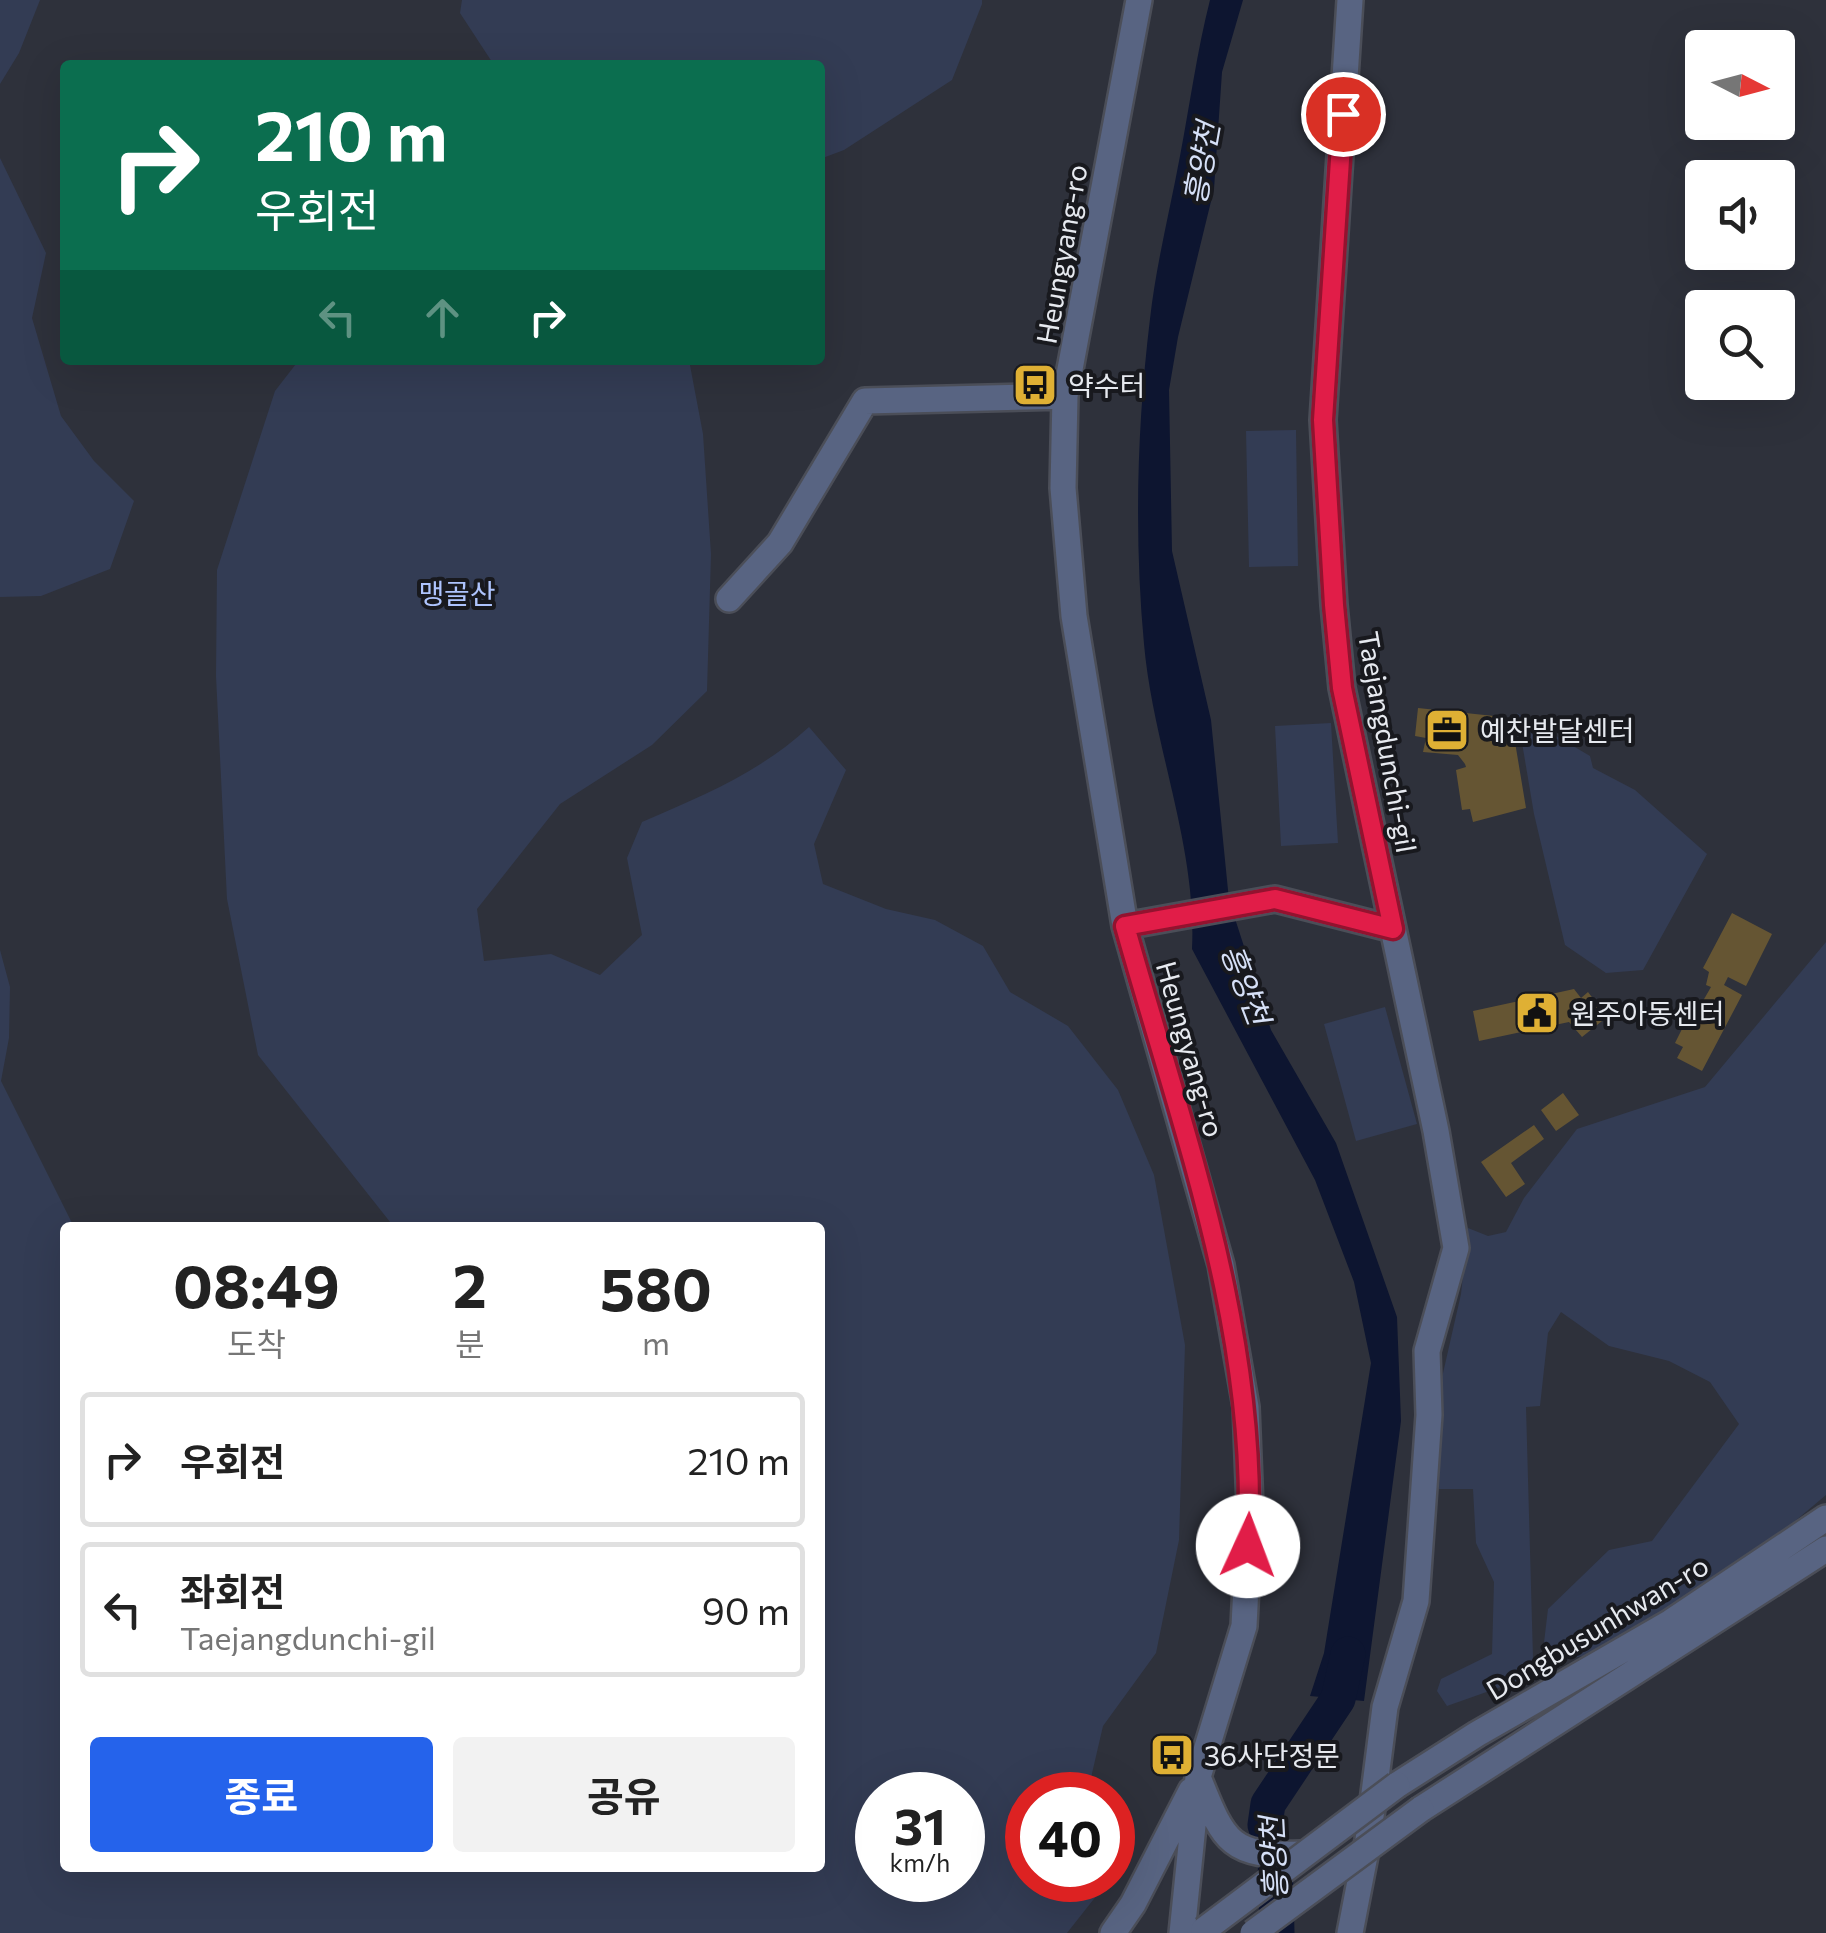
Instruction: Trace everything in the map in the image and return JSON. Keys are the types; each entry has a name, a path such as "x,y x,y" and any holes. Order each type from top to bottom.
{"street":[{"name":"Heungyang-ro","path":"1139,0 1065,396 1063,488 1074,616 1125,926 1221,1266 1246,1407 1250,1507 1244,1626 1198,1777 1195,1932"},
{"name":"Taejangdunchi-gil","path":"1350,0 1323,420 1342,688 1436,1131 1456,1248 1427,1351 1429,1415 1416,1601 1386,1707 1368,1840 1350,1933"},
{"path":"729,598 780,542 865,400 1065,396"},
{"path":"1125,926 1275,899 1393,929"},
{"name":"Dongbusunhwan-ro","path":"1195,1932 1397,1785 1476,1734 1671,1622 1826,1518"},
{"name":"Dongbusunhwan-ro","path":"1253,1933 1421,1809 1826,1549"},
{"path":"1198,1777 1218,1826 1232,1842 1248,1850 1275,1855 1301,1854"},
{"path":"1113,1933 1133,1904 1198,1777"}],"green space":[{"path":"0,0 40,0 19,53 0,84"},
{"path":"462,0 982,0 952,80 844,150 825,157 825,60 491,60 460,13"},
{"path":"0,158 46,253 32,318 61,416 94,461 134,501 110,569 41,596 0,597"},
{"name":"맹골산","path":"295,365 690,365 703,434 711,554 707,691 652,745 560,804 477,909 484,961 551,954 600,975 642,935 627,858 642,822 751,770 809,727 846,770 814,844 823,884 886,909 935,920 983,946 1010,992 1068,1026 1118,1090 1154,1175 1185,1345 1179,1540 1156,1653 1103,1726 1092,1772 1005,1772 1005,1902 1091,1902 1067,1933 0,1933 0,950 10,987 9,1038 1,1081 72,1222 60,1222 60,1872 825,1872 825,1222 390,1222 258,1055 227,899 216,676 217,570 275,391"},
{"path":"1296,430 1298,566 1249,567 1246,431"},
{"path":"1517,713 1590,756 1593,768 1635,790 1707,854 1643,970 1606,973 1565,945 1534,814"},
{"path":"1331,723 1338,843 1281,846 1275,726"},
{"path":"1826,942 1826,1495 1750,1559 1589,1655 1560,1660 1543,1651 1548,1609 1609,1550 1652,1541 1739,1424 1710,1382 1669,1361 1609,1346 1561,1312 1548,1333 1540,1406 1526,1407 1533,1658 1526,1678 1447,1706 1437,1691 1441,1679 1492,1654 1494,1582 1476,1543 1473,1489 1439,1489 1441,1382 1461,1294 1468,1228 1488,1236 1506,1232 1524,1198 1577,1129 1705,1087"},
{"path":"1385,1007 1417,1124 1356,1141 1324,1024"}],"water":[{"path":"1210,0 1243,0 1222,72 1214,189 1169,390 1172,551 1211,720 1229,900 1271,1030 1336,1143 1397,1317 1401,1421 1364,1701 1310,1696 1324,1653 1371,1363 1354,1282 1315,1180 1192,949 1188,872 1144,644 1138,522 1146,359 1156,278"}],"building":[{"path":"1418,708 1494,716 1494,737 1514,736 1526,808 1473,822 1470,809 1462,810 1456,770 1466,767 1465,764 1458,755 1423,752 1426,738 1415,736"},
{"path":"1732,913 1772,934 1746,986 1728,977 1724,985 1742,995 1702,1071 1677,1058 1683,1047 1675,1043 1691,1011 1696,1013 1711,987 1706,985 1709,972 1703,968"},
{"path":"1574,989 1581,998 1588,992 1607,1017 1582,1037 1569,1022 1479,1041 1473,1011"},
{"path":"1563,1093 1579,1115 1556,1131 1541,1110"},
{"path":"1534,1125 1544,1139 1511,1163 1525,1184 1506,1197 1481,1162"}],"waterway":[{"name":"흥양천","path":"1277,1933 1275,1855 1265,1825 1268,1804 1338,1699 1348,1654"}],"place":[{"name":"약수터","path":"1035,385"},
{"name":"예찬발달센터","path":"1447,730"},
{"name":"원주아동센터","path":"1537,1013"},
{"name":"36사단정문","path":"1172,1755"}],"route":[{"path":"1248,1546 1246,1407 1221,1266 1125,926 1275,899 1393,929 1342,688 1334,605 1323,420 1343,114"}]}
